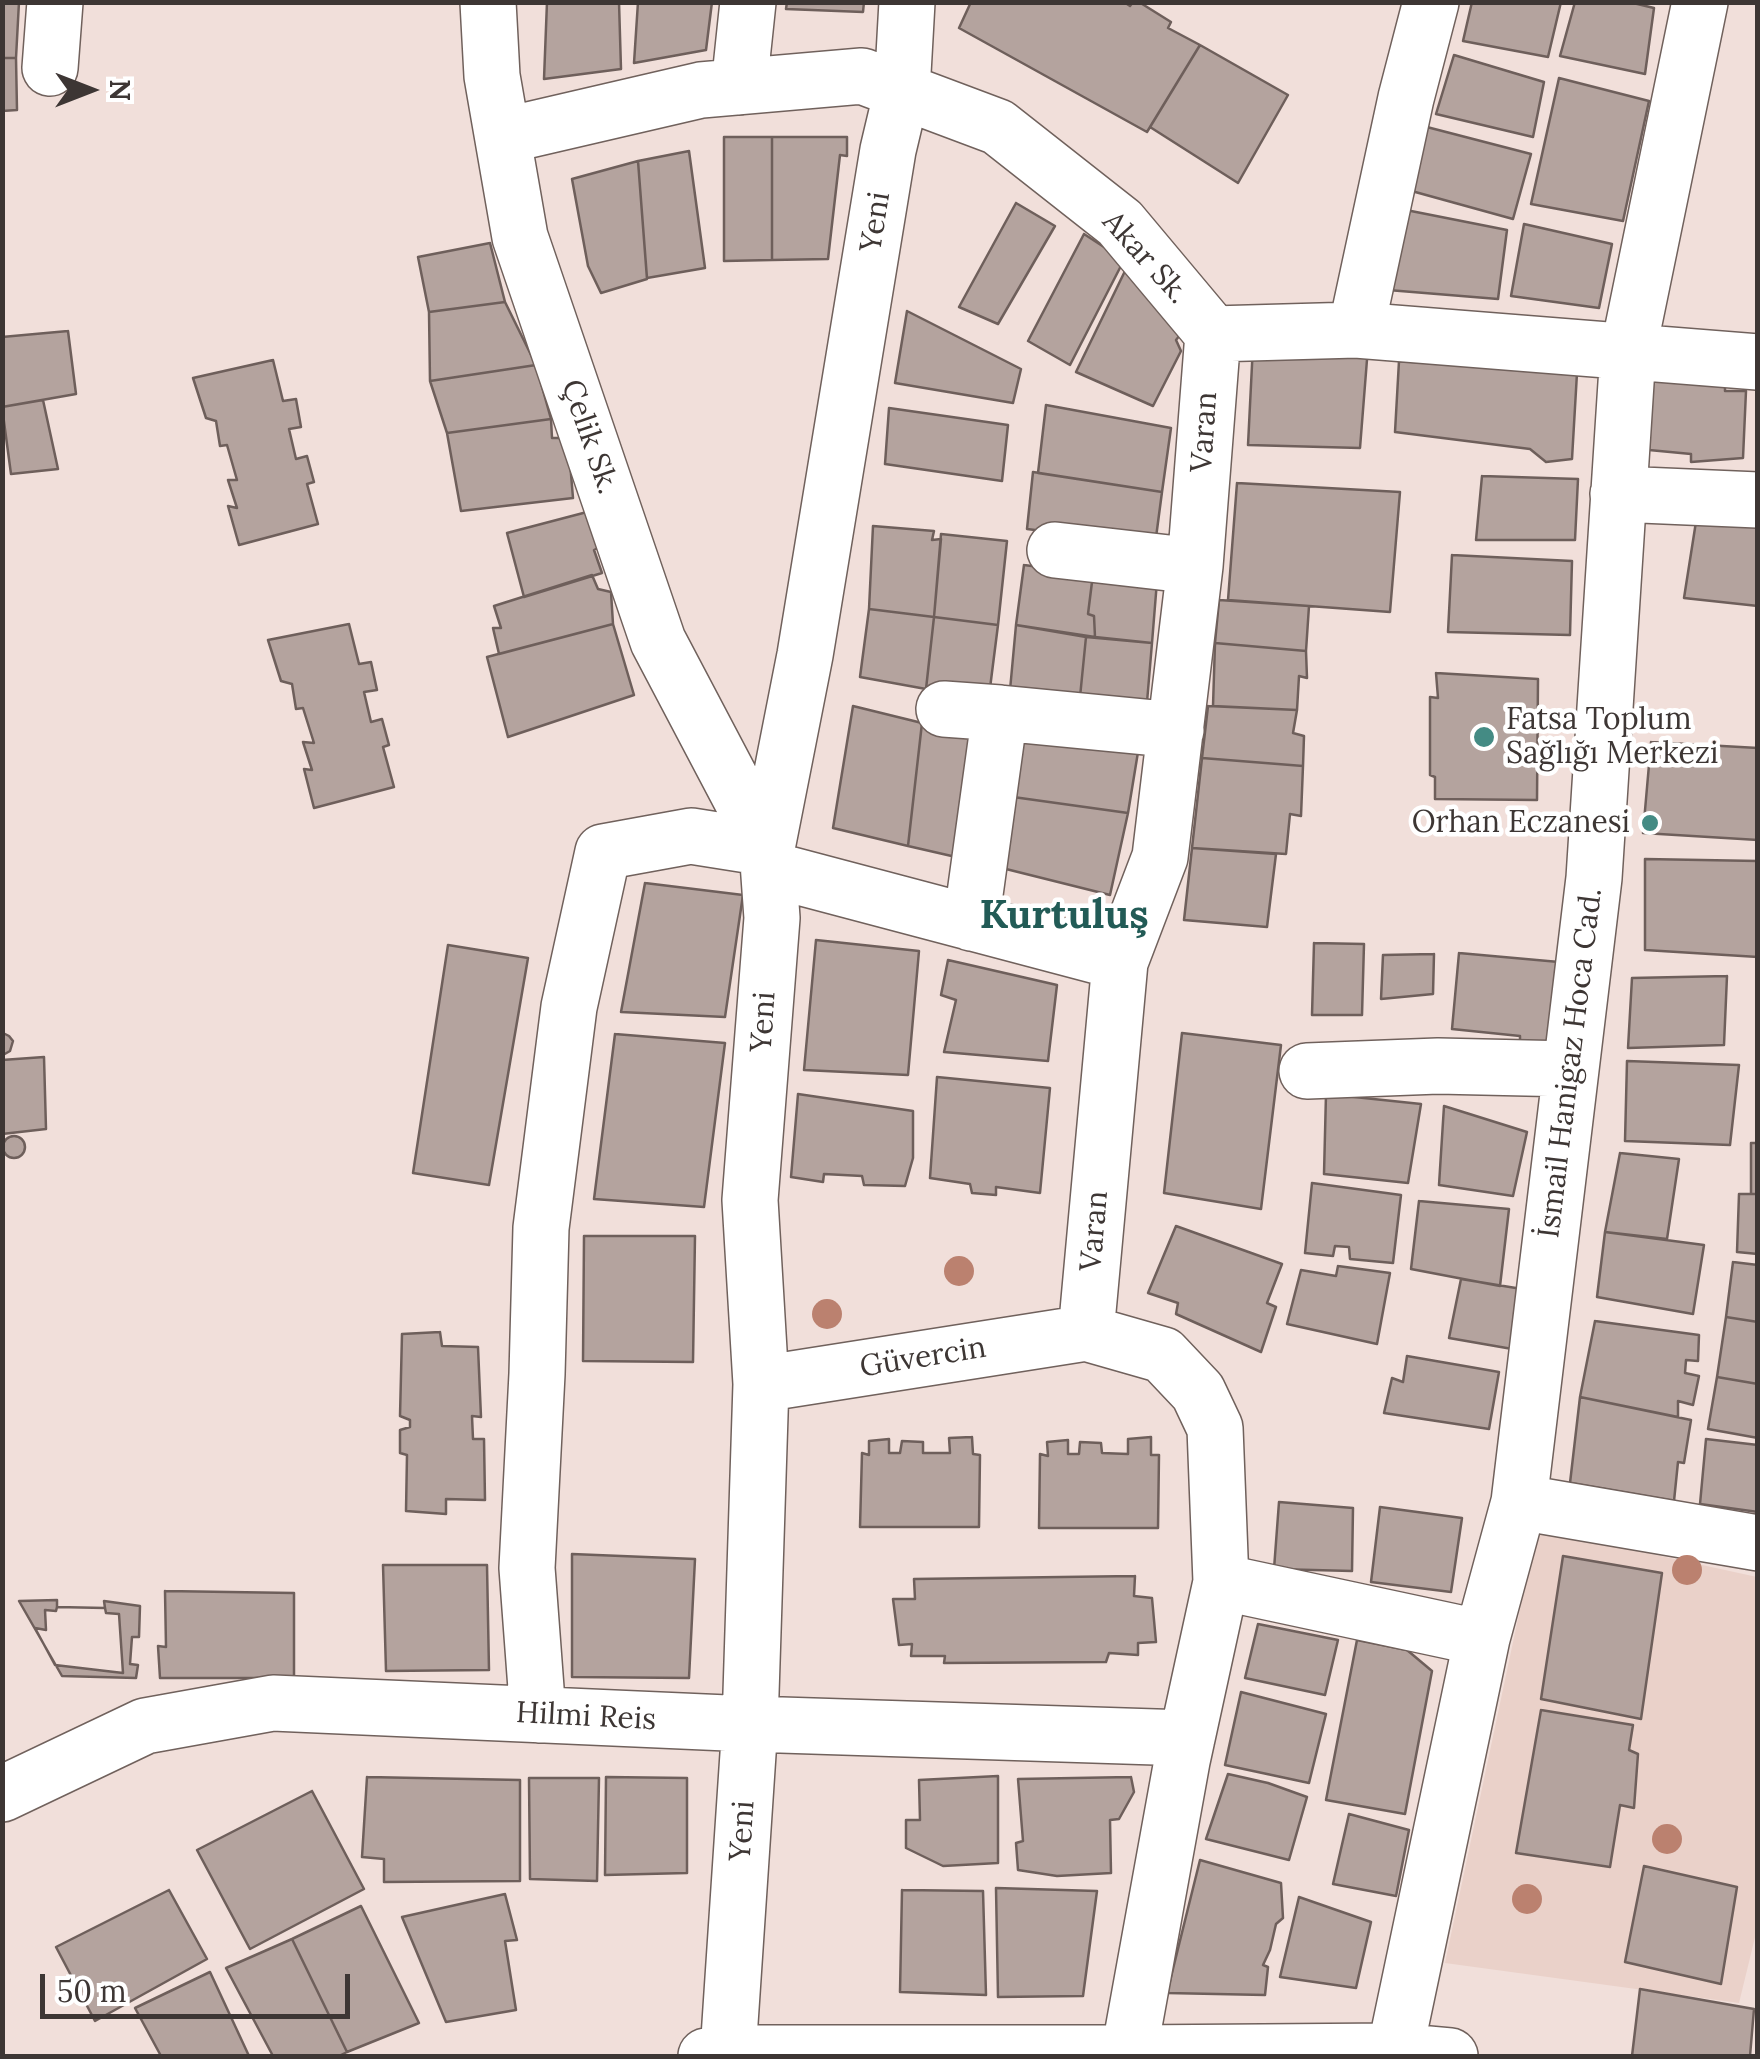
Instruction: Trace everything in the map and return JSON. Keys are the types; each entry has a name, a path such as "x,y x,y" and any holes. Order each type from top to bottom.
{"street":[{"path":"50,68 56,2"},
{"name":"Çelik Sk.","path":"488,2 492,76 520,237 658,641 768,859"},
{"path":"739,87 748,2"},
{"name":"Yeni","path":"717,2055 750,1724 762,1384 750,1200 772,918 768,859 888,150 902,90 907,2"},
{"path":"1356,330 1431,2"},
{"name":"İsmail Hanigaz Hoca Cad.","path":"1395,2054 1482,1638 1519,1502 1594,878 1628,352 1700,2"},
{"name":"Akar Sk.","path":"502,136 701,90 862,76 998,127 1120,223 1212,334"},
{"path":"1212,334 1356,330 1758,362"},
{"name":"Varan","path":"1086,1332 1120,962 1160,857 1196,566 1212,334"},
{"path":"1618,494 1758,500"},
{"path":"1055,550 1196,566"},
{"path":"944,710 1176,730"},
{"path":"971,923 1000,712"},
{"path":"538,1715 527,1568 541,1228 569,1008 604,852 691,836 971,923 1120,962"},
{"path":"1307,1071 1438,1066 1571,1069"},
{"path":"1086,1332 1163,1356 1198,1392 1215,1428 1221,1582 1186,1738 1129,2054"},
{"name":"Güvercin","path":"762,1384 1086,1332"},
{"path":"1519,1502 1758,1543"},
{"path":"1221,1582 1482,1638"},
{"name":"Hilmi Reis","path":"2,1794 146,1726 273,1703 1186,1738"},
{"path":"717,2055 1450,2056"}],"shaded area":[{"path":"1537,1529 1757,1577 1758,1925 1739,2003 1445,1963"}],"building":[{"path":"2,2 19,2 16,58 2,58"},
{"path":"547,2 619,2 621,69 544,79"},
{"path":"638,2 712,2 706,50 634,63"},
{"path":"787,2 864,2 863,12 786,9"},
{"path":"971,2 1124,2 1130,6 1139,2 1171,22 1168,28 1200,45 1147,132 959,28"},
{"path":"1472,2 1561,2 1548,57 1463,41"},
{"path":"1575,2 1629,2 1654,8 1645,74 1560,56"},
{"path":"1200,45 1288,95 1238,183 1150,127"},
{"path":"1454,55 1544,82 1533,137 1436,114"},
{"path":"2,58 16,58 17,110 2,111"},
{"path":"1559,78 1649,101 1623,221 1531,204"},
{"path":"1423,126 1531,154 1513,219 1408,190"},
{"path":"724,137 772,137 772,260 724,261"},
{"path":"772,137 847,137 847,156 840,155 828,259 772,260"},
{"path":"689,151 705,268 647,278 638,161"},
{"path":"638,161 647,279 601,293 588,266 572,179"},
{"path":"1016,203 1055,226 998,324 959,307"},
{"path":"1406,210 1507,230 1498,299 1388,290"},
{"path":"1524,224 1612,244 1599,308 1511,296"},
{"path":"1084,234 1124,260 1070,365 1028,341"},
{"path":"490,243 505,302 429,312 418,257"},
{"path":"1125,271 1188,325 1176,340 1181,351 1153,406 1076,372"},
{"path":"505,302 536,365 430,381 429,312"},
{"path":"907,311 1021,369 1013,403 895,383"},
{"path":"68,331 76,394 2,407 2,337"},
{"path":"1253,345 1368,347 1360,448 1248,445"},
{"path":"273,360 283,401 296,399 301,427 289,429 296,459 307,456 314,482 307,484 318,524 239,545 228,506 237,508 228,480 237,480 227,445 220,446 216,421 206,418 193,378"},
{"path":"1399,361 1577,373 1572,459 1546,462 1530,449 1395,432"},
{"path":"536,365 551,419 447,433 430,381"},
{"path":"1650,379 1725,382 1725,391 1746,391 1743,458 1691,462 1691,454 1649,450"},
{"path":"43,400 58,469 11,474 2,407"},
{"path":"1046,405 1171,428 1162,492 1038,473"},
{"path":"889,408 1008,425 1002,481 885,464"},
{"path":"551,419 552,438 568,438 573,498 461,511 447,433"},
{"path":"1033,472 1162,492 1155,545 1027,529"},
{"path":"1482,476 1578,479 1575,540 1476,540"},
{"path":"1237,483 1400,492 1390,612 1228,600"},
{"path":"1698,509 1758,517 1758,606 1684,598"},
{"path":"587,512 600,547 594,550 602,573 524,597 507,533"},
{"path":"873,526 934,531 932,540 941,539 934,617 869,609"},
{"path":"941,534 1007,541 998,625 934,617"},
{"path":"1452,555 1572,561 1570,635 1448,632"},
{"path":"1024,565 1093,574 1088,614 1094,616 1095,637 1016,625"},
{"path":"1093,574 1157,581 1152,643 1095,637 1094,616 1088,614"},
{"path":"592,575 598,589 611,592 613,624 499,654 493,628 501,628 494,606"},
{"path":"1219,600 1309,606 1306,651 1215,643"},
{"path":"869,609 934,617 926,689 860,677"},
{"path":"934,617 998,625 989,696 926,689"},
{"path":"349,624 359,664 371,662 377,690 364,692 371,722 382,719 389,745 383,747 394,787 314,808 304,769 312,770 303,742 314,743 303,708 296,709 292,684 281,681 268,640"},
{"path":"613,624 634,695 508,737 487,657"},
{"path":"1016,625 1086,637 1079,707 1009,701"},
{"path":"1086,637 1152,643 1146,714 1079,707"},
{"path":"1215,643 1306,651 1307,678 1299,676 1297,710 1213,706"},
{"name":"Fatsa Toplum Sağlığı Merkezi","path":"1436,673 1538,679 1537,800 1435,799 1435,777 1430,775 1430,697 1438,698"},
{"path":"853,706 922,723 908,846 833,828"},
{"path":"1208,706 1297,710 1293,733 1304,736 1303,766 1202,758"},
{"path":"1016,721 1139,746 1128,813 1006,796"},
{"path":"922,723 988,732 969,860 908,846"},
{"path":"1651,742 1758,748 1758,840 1643,833"},
{"path":"1202,758 1303,766 1301,816 1290,814 1286,854 1192,848"},
{"path":"1006,796 1128,813 1110,895 994,866"},
{"path":"1192,848 1276,854 1267,927 1184,920"},
{"path":"1645,859 1758,861 1758,957 1645,950"},
{"path":"645,883 743,895 725,1017 621,1012"},
{"path":"816,940 919,951 908,1075 804,1070"},
{"path":"1314,943 1364,944 1362,1015 1312,1015"},
{"path":"448,945 528,958 489,1185 413,1173"},
{"path":"1459,953 1559,962 1553,1046 1520,1043 1520,1036 1452,1029"},
{"path":"1434,954 1433,994 1381,999 1383,955"},
{"path":"948,960 1057,985 1048,1061 944,1052 956,1000 941,995"},
{"path":"1727,976 1724,1045 1628,1048 1632,978"},
{"path":"3,1033 13,1041 10,1051 3,1055"},
{"path":"1182,1033 1281,1045 1261,1209 1164,1193"},
{"path":"615,1034 725,1043 704,1207 594,1199"},
{"path":"44,1057 46,1129 2,1134 2,1060"},
{"path":"1627,1061 1739,1065 1730,1145 1625,1141"},
{"path":"937,1077 1050,1088 1040,1193 996,1187 996,1195 972,1193 970,1184 930,1178"},
{"path":"798,1094 913,1111 913,1158 905,1186 864,1185 862,1176 824,1174 823,1182 791,1177"},
{"path":"1326,1094 1421,1104 1408,1183 1324,1174"},
{"path":"1444,1106 1527,1132 1513,1196 1439,1185"},
{"path":"10,1136 18,1136 25,1147 18,1158 10,1158 3,1151 3,1143"},
{"path":"1751,1143 1758,1143 1758,1194 1751,1194"},
{"path":"1620,1153 1679,1159 1667,1239 1605,1232"},
{"path":"1312,1183 1401,1195 1393,1263 1350,1259 1349,1247 1335,1246 1333,1256 1305,1253"},
{"path":"1739,1194 1758,1194 1758,1254 1737,1252"},
{"path":"1419,1201 1509,1209 1500,1286 1411,1269"},
{"path":"1176,1226 1282,1264 1267,1303 1276,1307 1261,1352 1176,1314 1178,1303 1148,1293"},
{"path":"1605,1232 1704,1245 1693,1314 1597,1297"},
{"path":"584,1236 695,1236 693,1362 583,1361"},
{"path":"1733,1262 1758,1265 1758,1322 1726,1317"},
{"path":"1338,1266 1390,1273 1377,1344 1287,1324 1301,1270 1336,1276"},
{"path":"1461,1279 1528,1290 1518,1350 1449,1338"},
{"path":"1726,1317 1758,1322 1758,1384 1717,1377"},
{"path":"1595,1321 1699,1335 1698,1361 1686,1360 1685,1373 1699,1376 1693,1405 1678,1401 1678,1417 1580,1397"},
{"path":"440,1332 442,1346 478,1347 481,1417 472,1416 473,1439 484,1439 485,1500 446,1499 446,1514 406,1511 407,1455 400,1453 400,1430 410,1427 410,1420 400,1416 402,1334"},
{"path":"1407,1356 1499,1372 1489,1429 1384,1413 1392,1378 1403,1382"},
{"path":"1717,1377 1758,1384 1758,1438 1708,1429"},
{"path":"1580,1397 1691,1420 1684,1463 1678,1462 1674,1501 1570,1483"},
{"path":"972,1437 973,1454 980,1455 979,1527 860,1527 862,1453 869,1455 869,1441 889,1439 889,1453 900,1453 902,1441 923,1442 923,1453 950,1453 949,1438"},
{"path":"1151,1437 1151,1455 1159,1455 1158,1528 1039,1528 1040,1454 1048,1456 1047,1442 1068,1440 1068,1454 1079,1454 1080,1442 1101,1443 1102,1453 1128,1454 1128,1439"},
{"path":"1706,1439 1758,1445 1758,1512 1700,1504"},
{"path":"1279,1502 1353,1508 1352,1571 1274,1569"},
{"path":"1380,1507 1462,1518 1451,1592 1371,1582"},
{"path":"572,1554 695,1559 689,1678 572,1677"},
{"path":"1563,1556 1662,1573 1641,1719 1541,1699"},
{"path":"383,1565 487,1565 489,1670 386,1671"},
{"path":"1135,1576 1134,1596 1152,1598 1156,1642 1138,1643 1138,1655 1109,1653 1106,1662 944,1663 945,1656 911,1656 912,1644 899,1645 893,1599 915,1599 914,1579"},
{"path":"165,1591 294,1593 294,1678 160,1678 158,1646 166,1647"},
{"path":"57,1600 57,1607 105,1608 104,1601 140,1606 139,1637 132,1637 130,1664 138,1665 136,1678 62,1676 19,1601"},
{"path":"57,1607 105,1608 106,1613 119,1614 123,1673 55,1665 35,1628 46,1630 45,1610 56,1611"},
{"path":"1258,1624 1338,1640 1325,1695 1245,1678"},
{"path":"1357,1640 1407,1650 1432,1671 1405,1814 1326,1800"},
{"path":"1241,1692 1326,1714 1309,1783 1225,1765"},
{"path":"1541,1710 1633,1725 1629,1750 1638,1754 1634,1808 1620,1805 1610,1867 1516,1853"},
{"path":"1228,1774 1307,1797 1289,1860 1206,1839"},
{"path":"998,1776 998,1863 943,1866 906,1848 906,1820 920,1820 919,1780"},
{"path":"367,1777 520,1780 520,1881 384,1882 384,1859 362,1857"},
{"path":"606,1777 687,1778 687,1873 605,1875"},
{"path":"1131,1777 1134,1792 1119,1819 1110,1820 1111,1873 1057,1876 1018,1870 1016,1843 1023,1841 1018,1779"},
{"path":"529,1778 599,1778 597,1881 530,1879"},
{"path":"312,1791 364,1889 250,1949 197,1850"},
{"path":"1349,1814 1409,1830 1396,1896 1333,1884"},
{"path":"1200,1860 1281,1883 1283,1918 1276,1924 1263,1965 1268,1967 1265,1995 1167,1993"},
{"path":"1644,1866 1737,1887 1721,1984 1625,1962"},
{"path":"996,1888 1097,1891 1083,1996 998,1997"},
{"path":"169,1890 207,1959 95,2021 56,1947"},
{"path":"902,1890 983,1891 986,1995 900,1992"},
{"path":"505,1894 517,1940 505,1941 516,2010 446,2022 402,1917"},
{"path":"1299,1897 1371,1922 1356,1988 1280,1977"},
{"path":"361,1906 419,2023 347,2052 292,1939"},
{"path":"292,1939 347,2052 339,2056 273,2056 226,1968"},
{"path":"210,1972 249,2056 161,2056 135,2008"},
{"path":"1640,1989 1754,2009 1750,2056 1632,2056"}],"place":[{"name":"Fatsa Toplum Sağlığı Merkezi","path":"1484,737"},
{"name":"Orhan Eczanesi","path":"1650,823"}],"district":[{"name":"Kurtuluş","path":"1064,917"}]}
